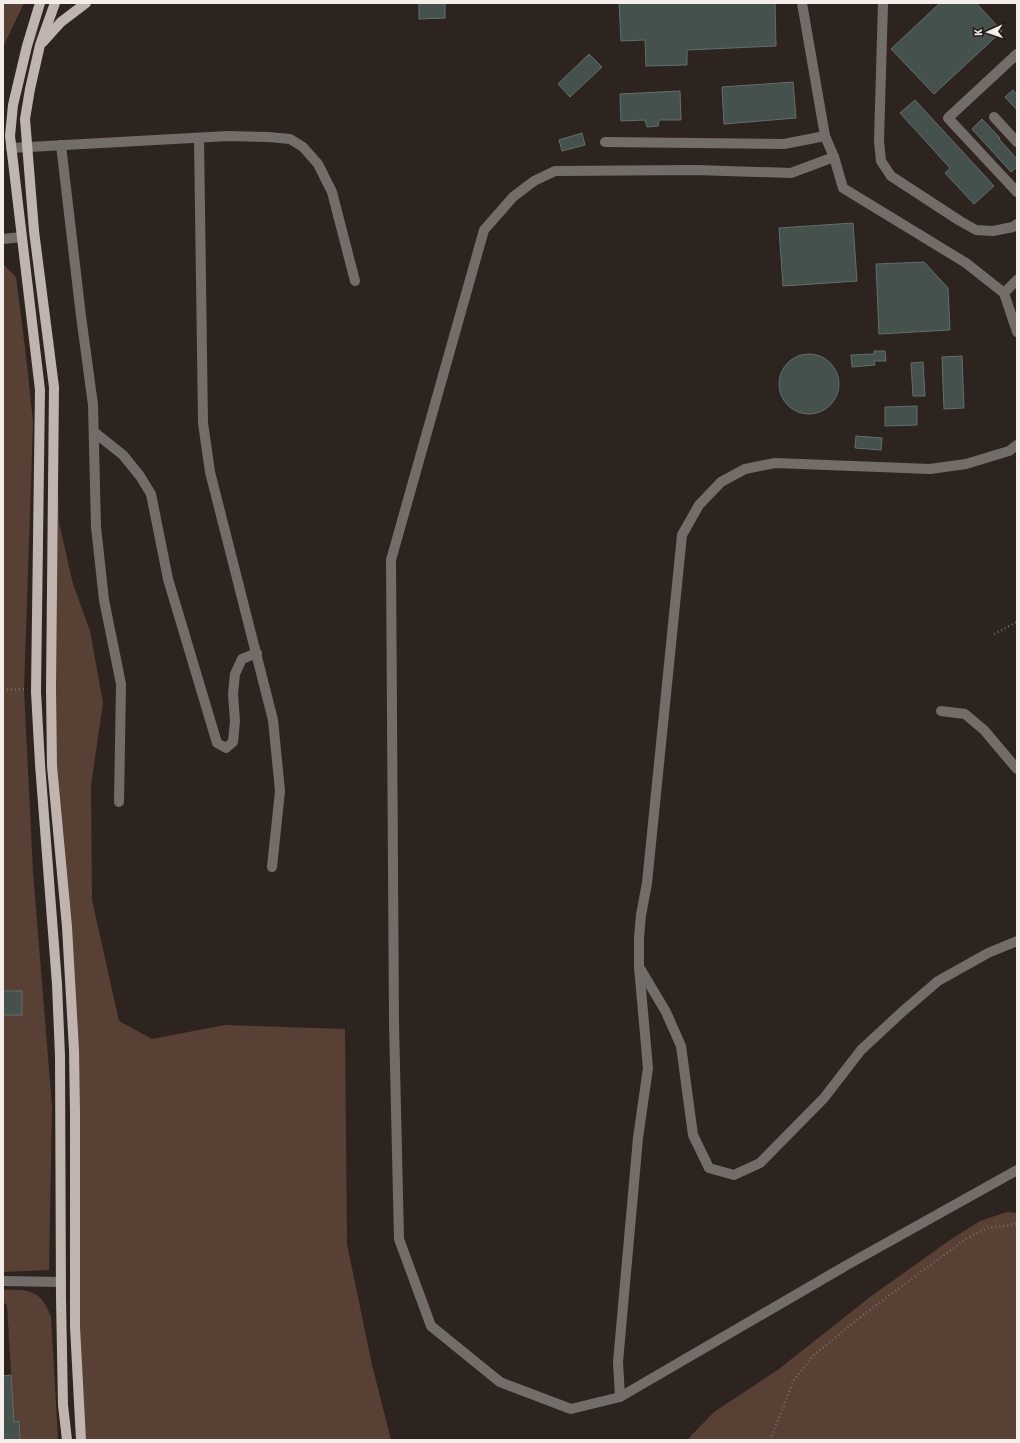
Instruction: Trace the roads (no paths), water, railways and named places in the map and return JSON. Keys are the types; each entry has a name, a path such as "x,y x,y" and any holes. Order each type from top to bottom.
{"main road":[{"path":"40,3 27,46 13,105 10,136 40,390 36,689 40,764 57,984 60,1056 63,1405 67,1440"},
{"path":"55,3 40,45 25,119 34,231 54,387 51,689 52,766 67,927 74,1050 75,1326 81,1440"},
{"path":"40,45 61,22 86,3"}],"lane":[{"path":"802,3 825,136 834,157 843,188 966,263 1004,294 1017,332"},
{"path":"883,3 879,141 881,161 891,176 976,230 993,231 1013,227 1017,224"},
{"path":"1015,188 948,118 1016,56"},
{"path":"994,117 1017,142"},
{"path":"12,148 228,136 268,137 290,140 303,147 318,164 332,192 355,281"},
{"path":"605,142 784,144 825,136"},
{"path":"199,138 203,423 210,472 257,652 273,720 280,791 272,867"},
{"path":"61,145 93,405 96,527 104,600 121,684 119,802"},
{"path":"834,157 791,173 696,170 555,171 534,181 512,197 484,230 391,560 394,1023 399,1239 431,1326 500,1382 571,1409 620,1397 847,1265 1017,1170"},
{"path":"3,239 22,237"},
{"path":"1004,294 1017,280"},
{"path":"94,432 123,455 140,476 150,494 170,587 217,743 226,748 233,742 235,720 233,694 235,674 242,659 257,652"},
{"path":"620,1397 618,1362 637,1146 648,1068 639,967 639,938 641,915 647,882 682,535 699,505 721,482 745,468 775,463 930,469 966,464 1009,451 1017,445"},
{"path":"941,711 965,714 984,730 1017,768"},
{"path":"639,967 666,1012 681,1046 692,1135 708,1168 734,1175 760,1163 824,1098 862,1050 902,1012 938,981 988,954 1017,941"},
{"path":"3,1281 61,1282"}]}
